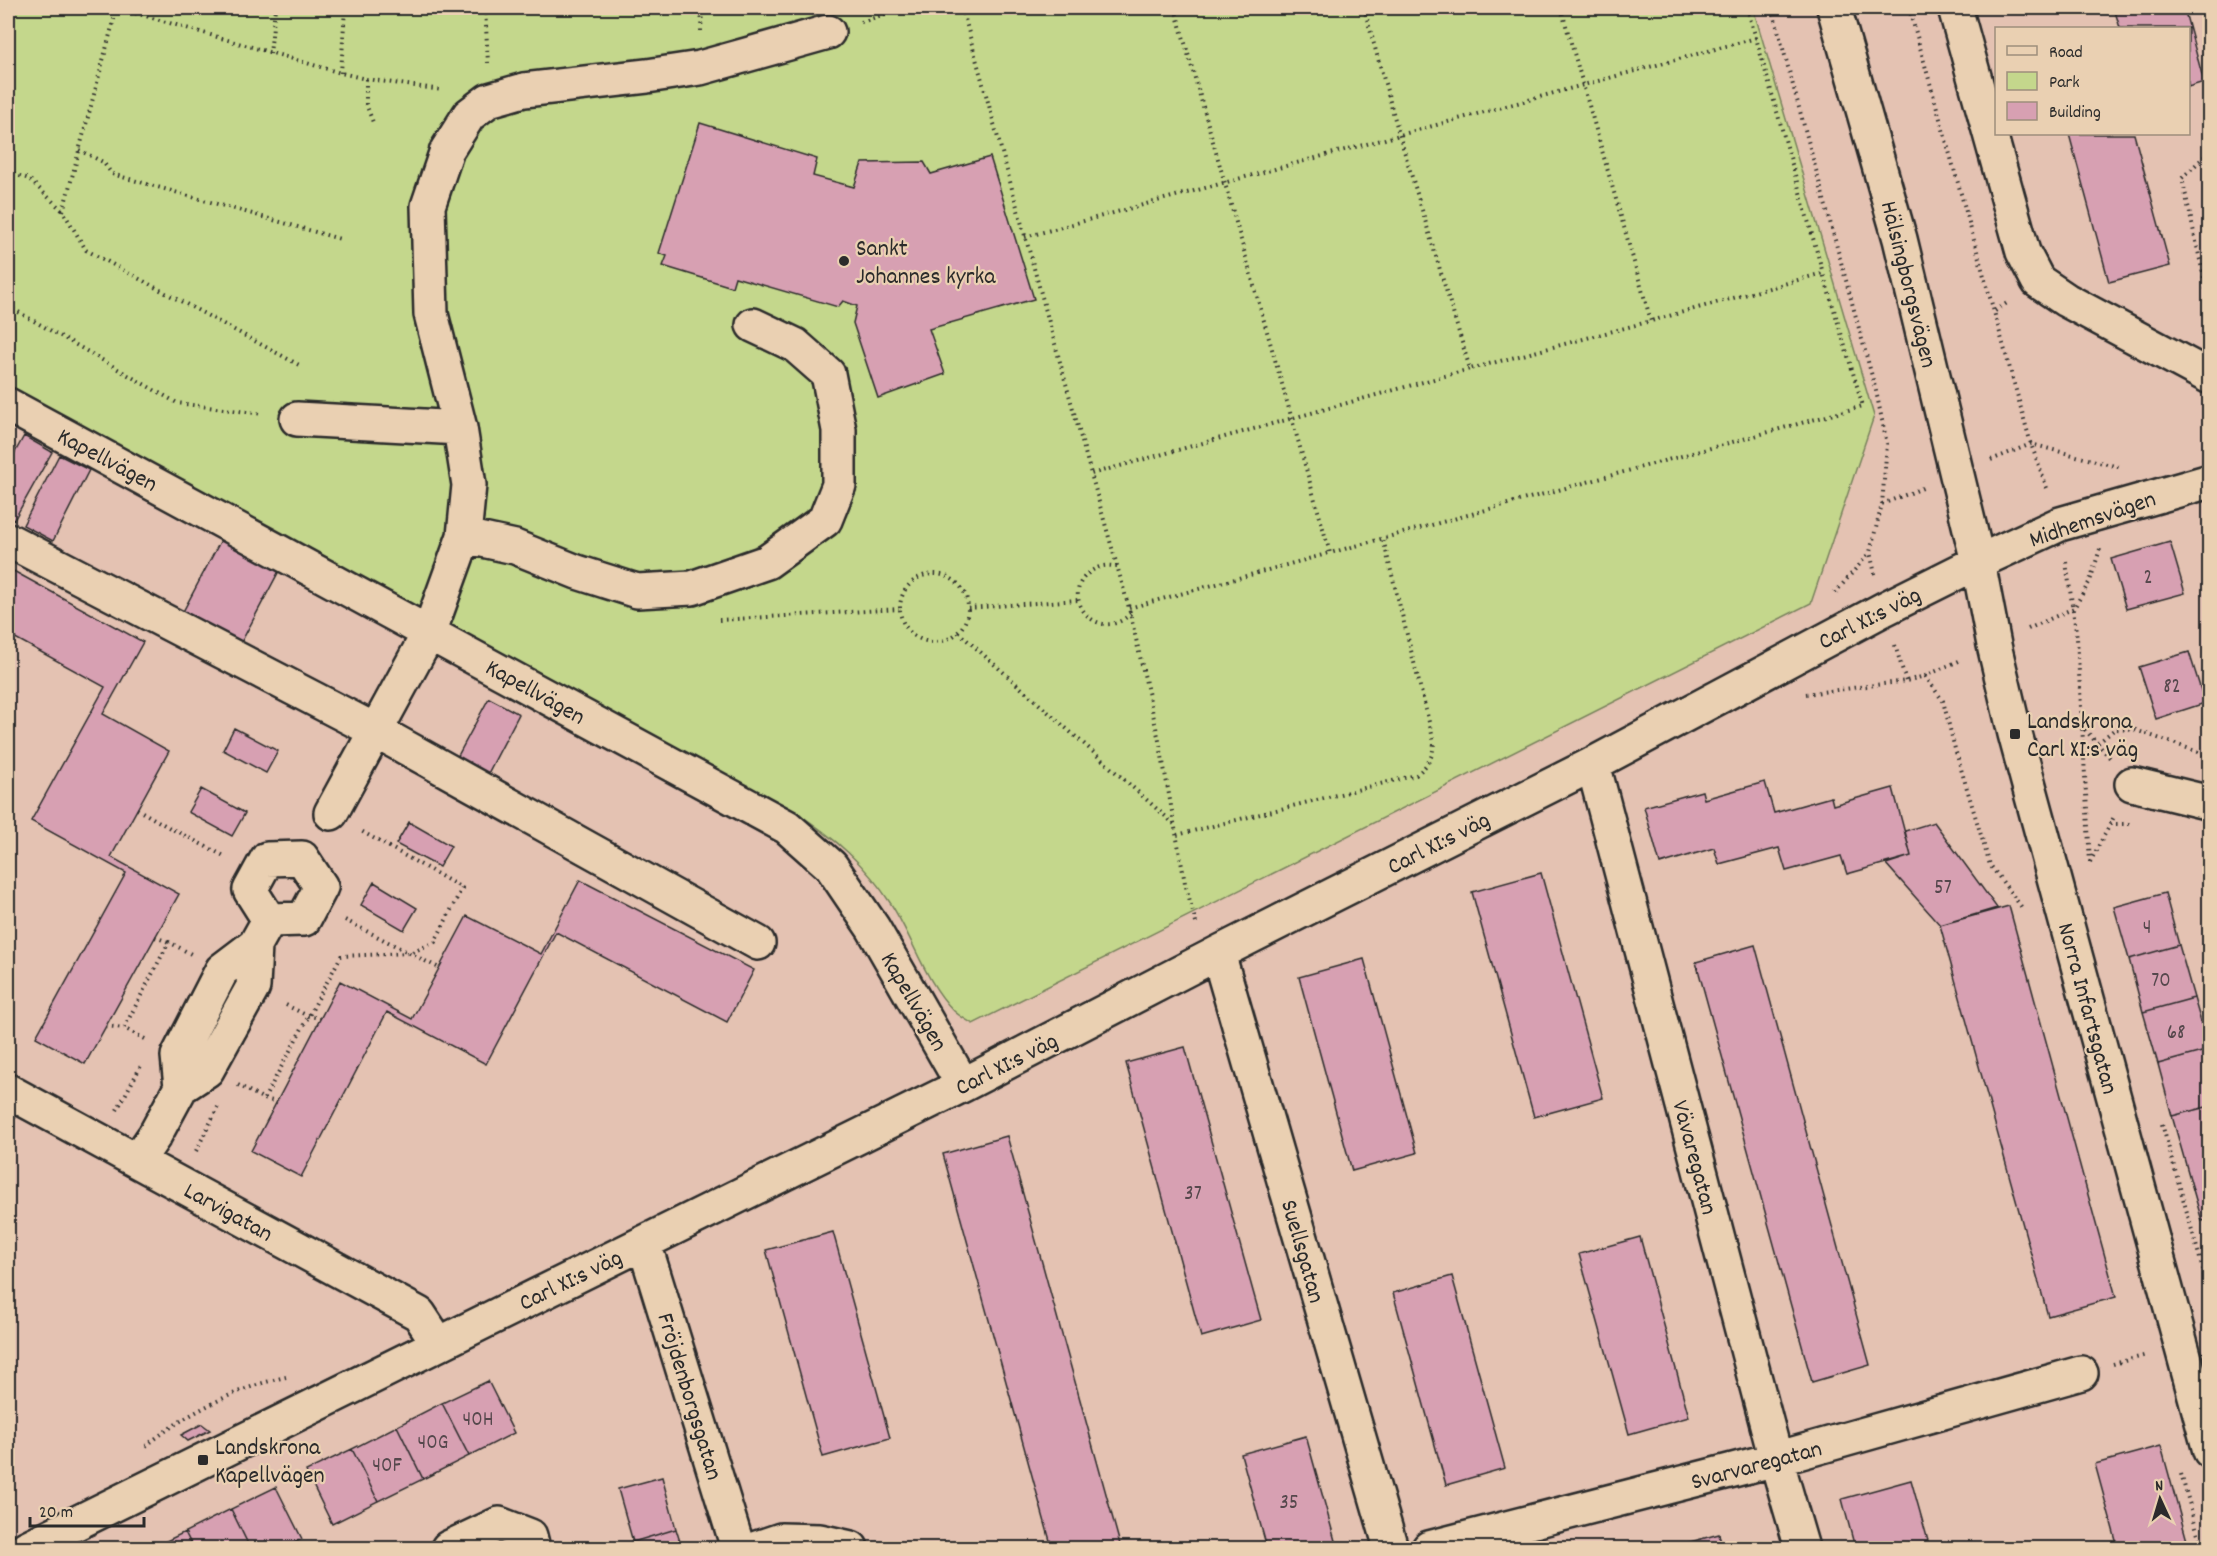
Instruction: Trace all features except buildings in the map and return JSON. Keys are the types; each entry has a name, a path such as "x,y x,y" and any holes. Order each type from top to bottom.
{"street":[{"name":"Hälsingborgsvägen","path":"1834,8 1900,239 1978,562"},
{"path":"1956,8 2023,252 2038,281 2066,300 2210,377"},
{"path":"331,813 429,633 464,536 469,485 460,428 431,314 428,206 447,150 479,107 524,90 700,68 828,32"},
{"path":"464,536 514,547 577,572 638,591 692,588 767,562 825,520 839,485 839,430 828,374 795,345 753,325"},
{"name":"Kapellvägen","path":"8,405 787,827 831,866 873,928 963,1085"},
{"path":"297,418 460,428"},
{"name":"Midhemsvägen","path":"1978,562 2060,524 2210,481"},
{"path":"8,540 376,731 758,943"},
{"name":"Carl XI:s väg","path":"26,1548 963,1085 1218,953 1593,764 1884,609 1978,562"},
{"name":"Norra Infartsgatan","path":"1978,562 1994,645 2015,734 2210,1451"},
{"name":"Vävaregatan","path":"1593,764 1776,1459 1802,1548"},
{"path":"2132,784 2210,803"},
{"path":"137,1161 155,1135 171,1062 222,970 262,932 304,919 321,887 302,858 267,858 250,890 262,932 254,987 207,1070 171,1062"},
{"name":"Suellsgatan","path":"1218,953 1391,1548"},
{"name":"Larvigatan","path":"8,1091 419,1314 438,1343"},
{"name":"Fröjdenborgsgatan","path":"644,1243 738,1548"},
{"name":"Svarvaregatan","path":"1429,1548 1776,1459 2081,1372"},
{"path":"448,1548 499,1524 530,1536 533,1548"},
{"path":"757,1548 781,1540 820,1541 851,1548"}],"path":[{"path":"63,212 118,8 341,73 445,91 479,107 485,8"},
{"path":"270,54 275,8"},
{"path":"341,73 345,8"},
{"path":"828,32 906,8"},
{"path":"962,8 1130,611 1160,746 1185,883 1197,927"},
{"path":"1175,8 1330,553"},
{"path":"1364,8 1399,134 1470,369"},
{"path":"1562,8 1651,321"},
{"path":"1118,567 1110,565 1097,567 1086,575 1079,586 1078,600 1083,611 1092,621 1105,624 1118,623 1130,611 1383,538 1863,406 1747,8"},
{"path":"1772,8 1876,391 1887,444 1882,504 1870,552 1884,609 1906,681"},
{"path":"1909,8 2031,444 2060,524 2074,608 2092,872"},
{"path":"1025,237 1756,38"},
{"path":"366,79 366,104 374,125"},
{"path":"80,150 103,162 112,174 340,240"},
{"path":"2209,301 2182,178 2210,151"},
{"path":"8,172 29,179 63,212 86,250 301,366"},
{"path":"1091,474 1823,273"},
{"path":"8,306 177,403 297,418"},
{"path":"1882,504 2031,444 2122,468"},
{"path":"1177,835 1416,775 1426,766 1433,755 1434,742 1383,538"},
{"path":"933,574 946,577 958,584 965,595 968,608 965,621 958,632 947,640 934,642 921,640 909,632 902,621 899,609 902,595 909,584 920,577 933,574"},
{"path":"968,608 1078,600"},
{"path":"1798,698 1808,693 1906,681 1925,676 2074,608"},
{"path":"958,632 1174,824"},
{"path":"1925,676 1943,701 1990,865 2024,910"},
{"path":"2098,743 2115,729 2135,730 2210,756"},
{"path":"137,809 259,873"},
{"path":"264,1099 341,956 410,954 435,942 462,888 331,813"},
{"path":"312,903 439,968"},
{"path":"155,938 169,942 222,970"},
{"path":"124,1028 169,942"},
{"path":"106,1026 124,1028 171,1062 115,1113"},
{"path":"194,1155 220,1103"},
{"path":"2159,1115 2210,1294"},
{"path":"2148,1354 2151,1366"},
{"path":"2180,1469 2202,1548"}],"green space":[{"path":"8,8 1753,8 1874,416 1811,603 973,1024 954,1011 935,987 899,917 871,877 836,842 795,812 8,386"}],"place":[{"name":"Sankt Johannes kyrka","path":"844,261"},
{"name":"Landskrona Carl XI:s väg","path":"2015,734"},
{"name":"Landskrona Kapellvägen","path":"203,1460"}]}
